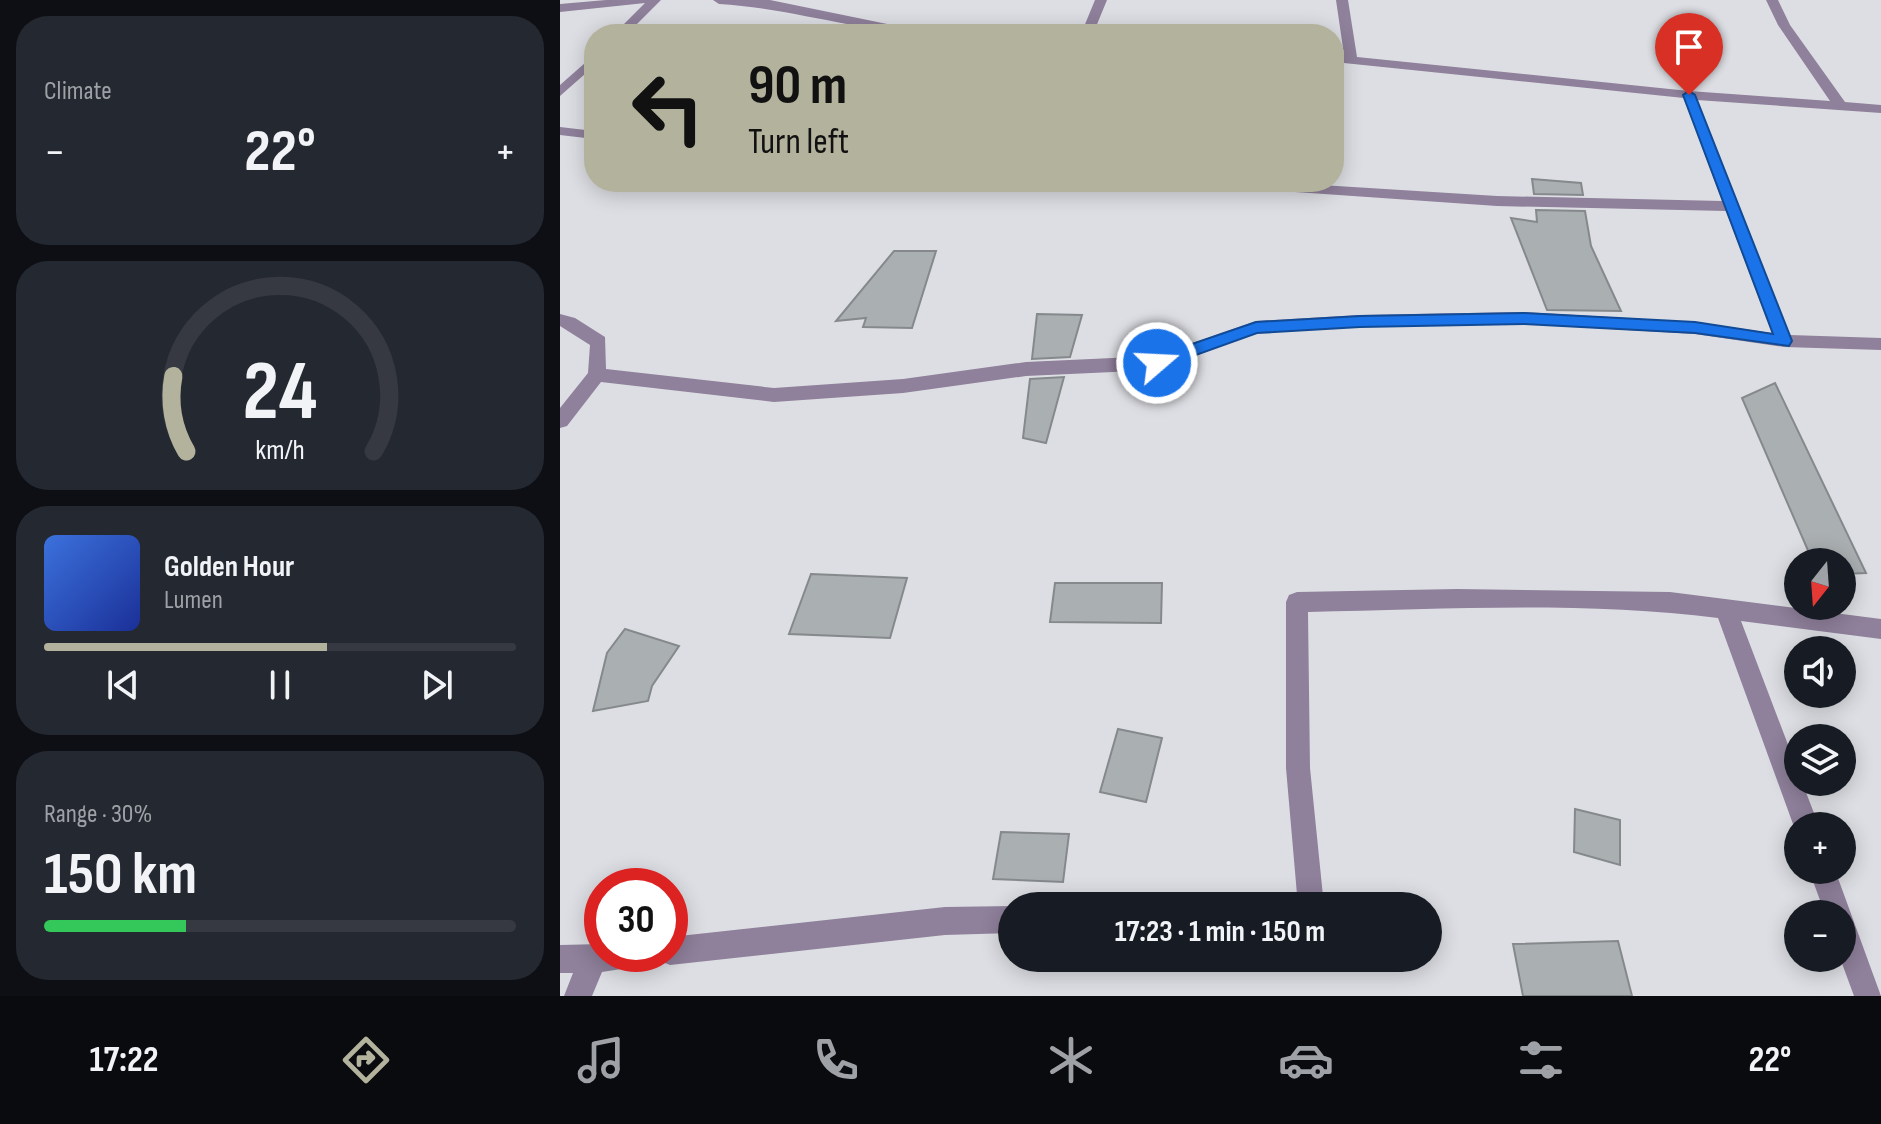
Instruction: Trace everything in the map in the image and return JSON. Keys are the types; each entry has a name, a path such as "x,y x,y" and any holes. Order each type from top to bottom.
{"street":[{"path":"560,8 643,0"},
{"path":"630,24 655,0"},
{"path":"719,0 743,1 873,24"},
{"path":"1091,24 1101,0"},
{"path":"1342,0 1351,59"},
{"path":"1772,0 1784,25 1839,104"},
{"path":"1344,59 1689,95 1881,109"},
{"path":"560,92 584,69"},
{"path":"1689,95 1784,341"},
{"path":"560,146 567,133"},
{"path":"1344,191 1497,201 1731,206"},
{"path":"597,375 774,395 903,386 1026,369 1157,363 1256,327 1360,321 1524,318 1695,328 1784,341 1881,344"},
{"path":"560,320 569,322 599,342 597,375 560,421"},
{"path":"1310,892 1298,768 1297,602 1457,599 1670,602 1881,629"},
{"path":"1726,610 1801,812"},
{"path":"688,949 945,921 998,919"},
{"path":"560,959 584,959"},
{"path":"1856,963 1868,996"},
{"path":"578,996 588,972"}],"building":[{"path":"1532,179 1581,183 1583,195 1534,194"},
{"path":"1536,210 1585,211 1591,246 1621,311 1547,310 1511,218 1537,222"},
{"path":"894,251 936,251 912,328 863,327 866,318 836,321"},
{"path":"1037,314 1082,315 1070,357 1032,359"},
{"path":"1064,377 1046,443 1023,438 1030,379"},
{"path":"1775,383 1854,548 1807,548 1742,398"},
{"path":"1856,552 1866,573 1856,573"},
{"path":"811,574 907,578 890,638 789,634"},
{"path":"1055,583 1162,583 1161,623 1050,622"},
{"path":"625,629 679,646 652,686 648,701 593,711 607,653"},
{"path":"1118,729 1162,738 1146,802 1100,792"},
{"path":"1575,809 1620,820 1620,865 1574,852"},
{"path":"1001,832 1069,834 1063,882 993,879"},
{"path":"1618,941 1632,996 1523,996 1513,944"}],"route":[{"path":"1157,363 1256,327 1360,321 1524,318 1695,328 1784,341 1689,95"}]}
